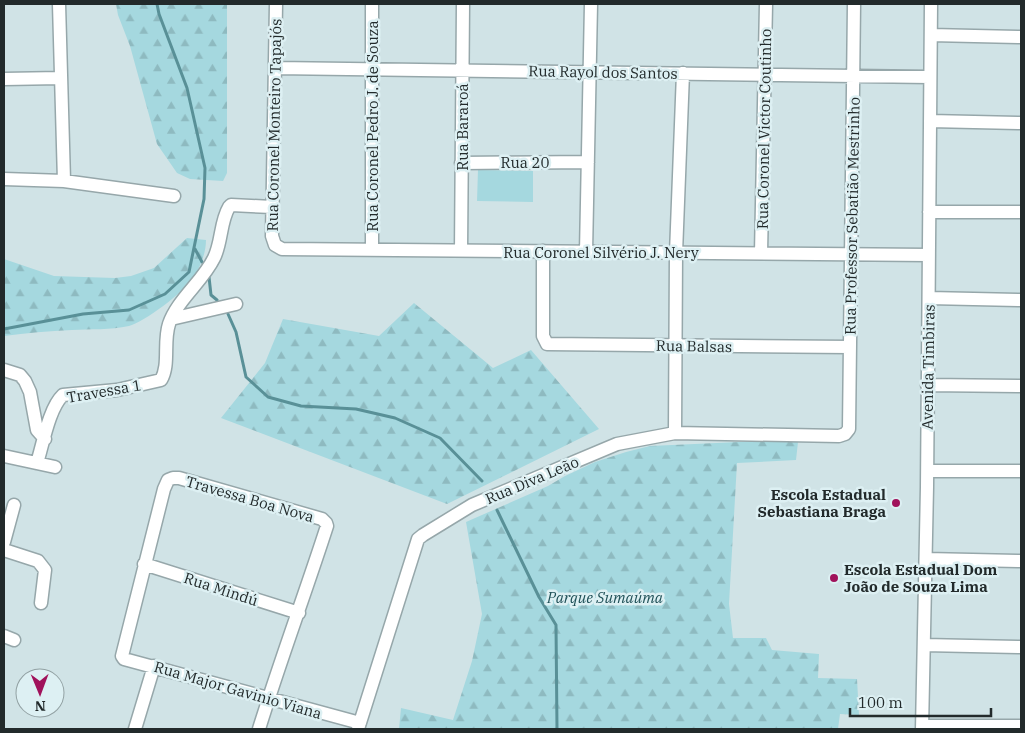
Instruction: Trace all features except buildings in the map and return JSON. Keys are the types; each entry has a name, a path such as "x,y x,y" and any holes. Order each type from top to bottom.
{"street":[{"path":"59,4 64,181"},
{"name":"Rua Coronel Monteiro Tapajós","path":"275,245 272,236 272,207 276,4"},
{"name":"Rua Coronel Pedro J. de Souza","path":"372,4 372,249"},
{"name":"Rua Bararoá","path":"461,251 462,4"},
{"path":"586,252 591,4"},
{"name":"Rua Coronel Victor Coutinho","path":"762,253 766,4"},
{"name":"Rua Professor Sebatião Mestrinho","path":"849,429 854,4"},
{"name":"Avenida Timbiras","path":"922,727 928,471 927,385 931,4"},
{"path":"930,36 1021,38"},
{"name":"Rua Rayol dos Santos","path":"276,68 930,77"},
{"path":"675,433 677,345 676,253 683,73"},
{"path":"4,79 60,78"},
{"path":"930,122 1021,123"},
{"name":"Rua 20","path":"461,163 588,162"},
{"path":"4,179 64,181 174,196"},
{"name":"Travessa 1","path":"37,463 54,410 59,399 64,395 117,390 161,380 164,376 166,364 166,333 171,319 215,256 229,206 272,207"},
{"path":"929,212 1021,212"},
{"name":"Rua Coronel Silvério J. Nery","path":"275,245 282,249 929,255"},
{"name":"Rua Balsas","path":"543,252 543,336 544,342 547,344 850,347"},
{"path":"929,298 1021,300"},
{"path":"171,319 236,304"},
{"path":"4,370 20,375 26,381 37,430 45,440"},
{"path":"927,385 1021,386"},
{"name":"Rua Diva Leão","path":"359,726 418,540 423,534 472,506 617,444 675,433 839,436 845,434 849,429"},
{"path":"4,456 56,468"},
{"path":"928,471 1021,471"},
{"name":"Travessa Boa Nova","path":"144,564 164,489 168,480 173,478 179,478 322,519 327,526 298,613"},
{"path":"4,542 14,505"},
{"path":"4,550 38,561 45,570 41,602"},
{"path":"926,559 1021,560"},
{"name":"Rua Major Gavinio Viana","path":"144,564 122,652 124,659 359,726"},
{"name":"Rua Mindú","path":"144,564 298,613"},
{"path":"259,729 298,613"},
{"path":"924,645 1021,648"},
{"path":"135,729 154,666"},
{"path":"922,727 1021,726"}],"green space":[{"path":"116,4 227,4 227,173 223,181 190,179 177,173 157,144 130,46 118,15"},
{"path":"478,170 533,171 533,202 477,201"},
{"path":"187,238 206,240 202,260 193,279 182,291 163,306 135,324 115,328 4,336 4,259 54,276 115,278 131,276 154,268"},
{"path":"414,303 493,368 531,350 599,429 447,504 221,418 265,363 283,319 379,336"},
{"name":"Parque Sumaúma","path":"739,442 798,442 796,460 737,463 729,604 733,638 766,638 772,650 819,654 818,678 857,679 859,715 840,714 838,729 399,729 401,708 453,720 472,661 482,614 466,522 548,486 595,462 626,452 650,446"}],"waterway":[{"path":"4,329 83,314 129,310 165,294 189,272 204,199 205,168 187,88 157,4"},
{"path":"195,249 202,262"},
{"path":"209,277 211,295 217,300"},
{"path":"228,314 236,332 246,377 268,397 301,406 356,409 395,418 440,438 482,481"},
{"path":"497,510 539,597 556,625 557,729"}],"place":[{"name":"Escola Estadual Sebastiana Braga","path":"896,503"},
{"name":"Escola Estadual Dom João de Souza Lima","path":"834,578"}]}
